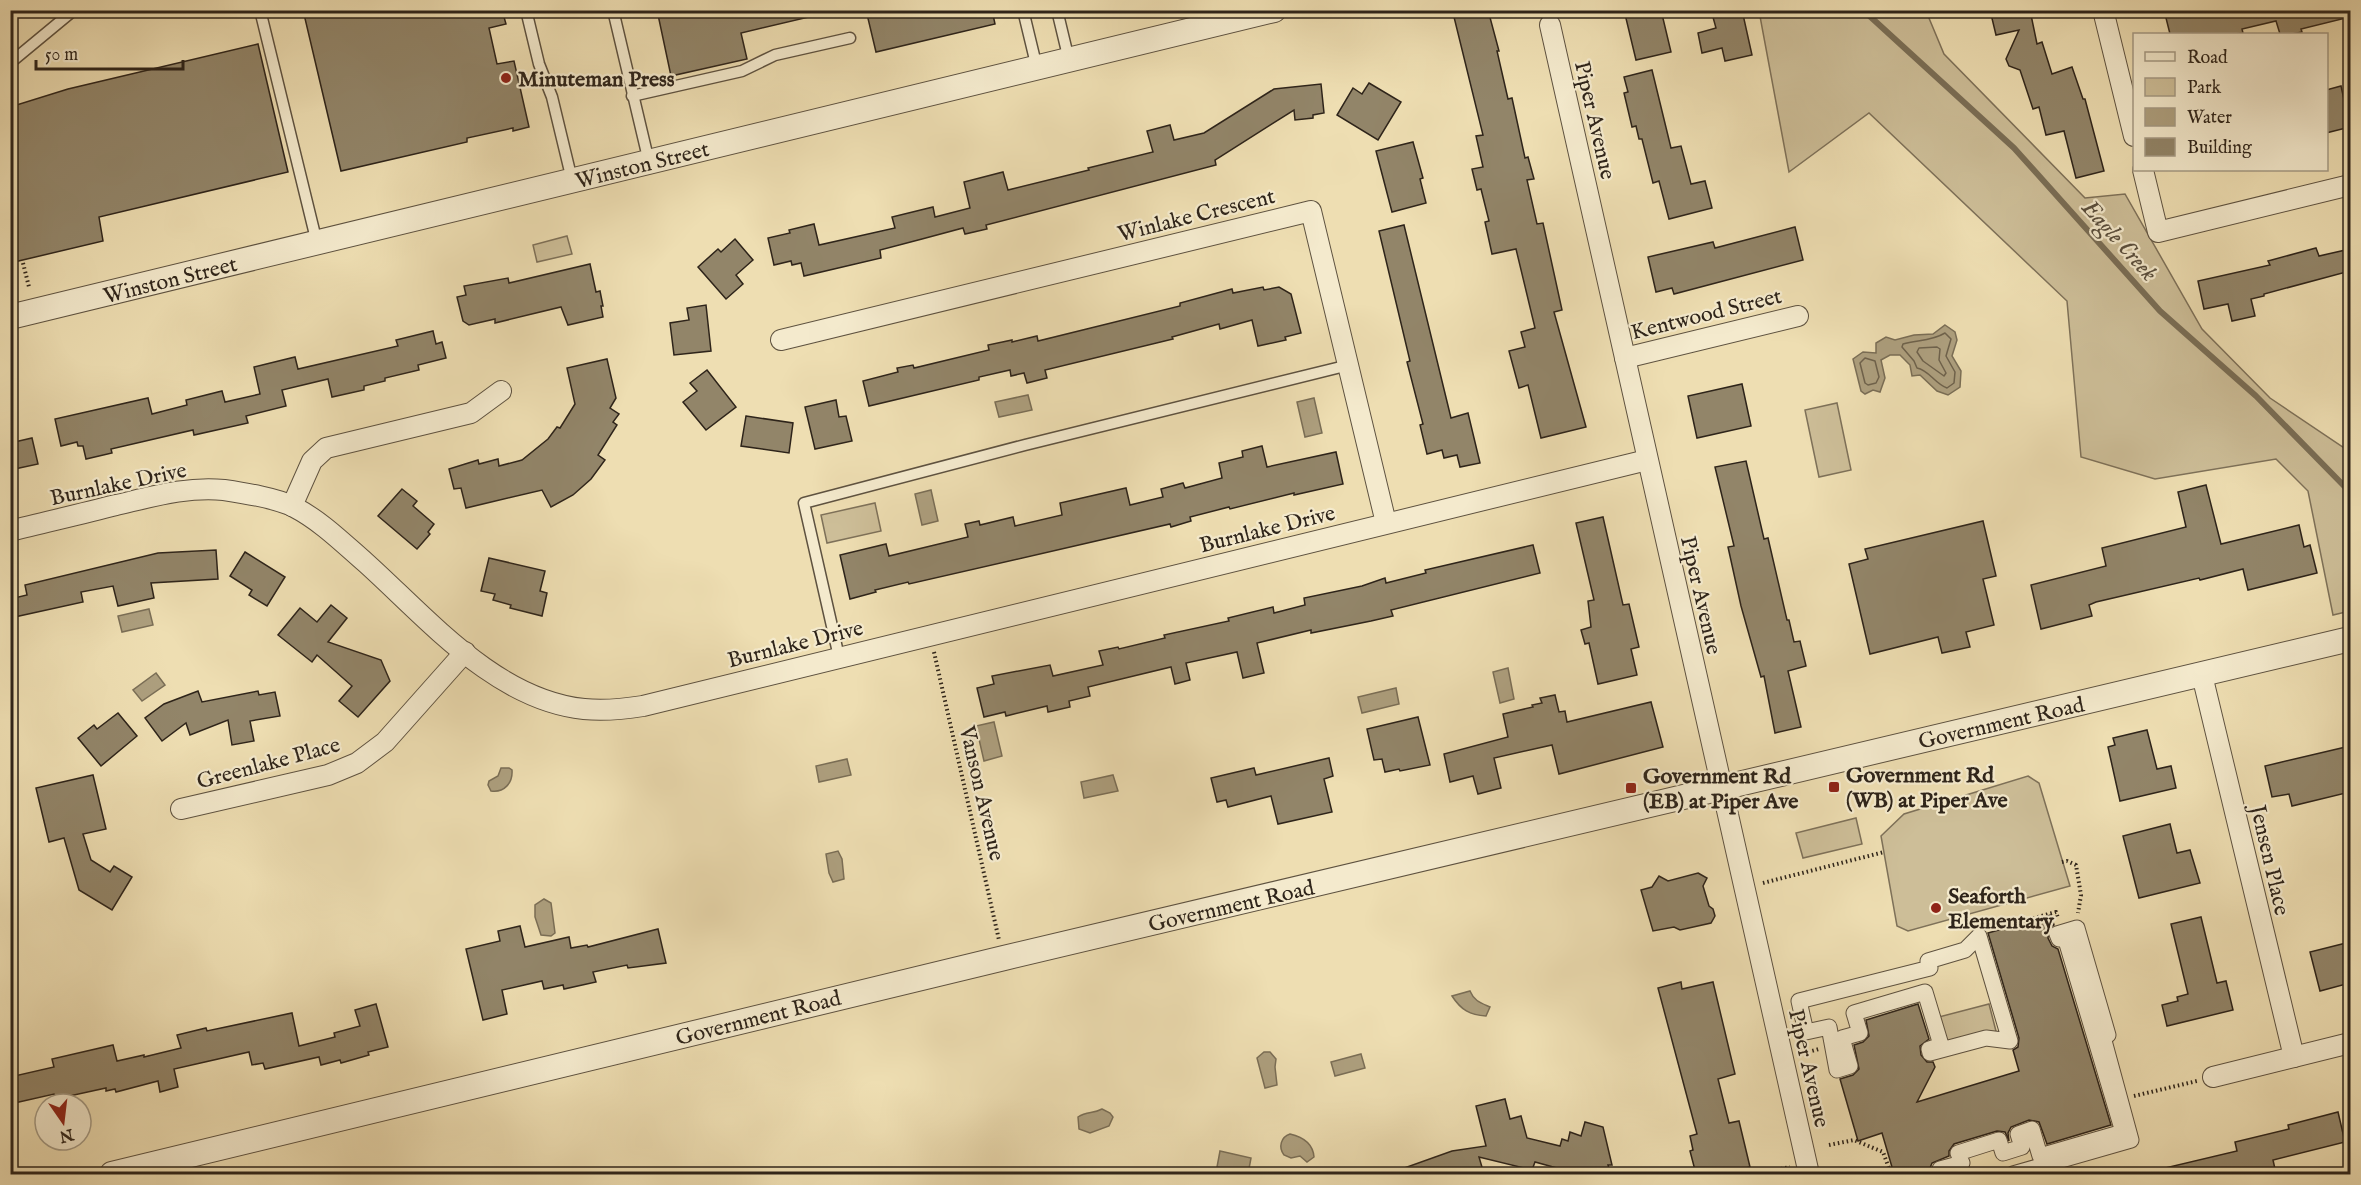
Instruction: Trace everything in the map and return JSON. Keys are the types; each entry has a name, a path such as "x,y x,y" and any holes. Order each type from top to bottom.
{"street":[{"name":"Winston Street","path":"10,317 1037,68 1250,13 1274,10"},
{"path":"2103,10 2133,132"},
{"name":"Piper Avenue","path":"1550,25 1809,1174"},
{"path":"2143,171 2158,232 2350,184"},
{"name":"Winlake Crescent","path":"781,340 1311,211 1386,523"},
{"name":"Kentwood Street","path":"1625,357 1798,316"},
{"path":"292,506 312,461 326,448 471,413 501,391"},
{"name":"Burnlake Drive","path":"10,531 161,494 191,490 222,490 292,506 335,535 465,652 497,677 544,700 585,709 605,710 643,706 1647,460"},
{"name":"Government Road","path":"112,1174 1004,958 2350,639"},
{"name":"Greenlake Place","path":"181,810 328,775 357,763 385,742 465,652"},
{"name":"Jensen Place","path":"2202,675 2294,1057"},
{"path":"1942,1174 1940,1169 1962,1163 1959,1152 1999,1140 2003,1153 2022,1147 2018,1134 2032,1129 2040,1156 2123,1132 2065,937 2059,939 2057,934 2077,928 2108,1035 2103,1037 2131,1140 2013,1174"},
{"path":"1979,936 2010,1041 1986,1038 1930,1053 1929,1049 1941,1045 1926,992 1854,1013 1860,1033 1842,1038 1850,1066 1837,1070 1829,1027 1806,1032 1799,1001 1930,968 1928,961 1965,950 1977,938 1979,936"},
{"path":"2212,1077 2350,1043"}],"lane":[{"path":"10,63 74,10"},
{"path":"260,10 317,243"},
{"path":"526,10 573,181"},
{"path":"613,10 649,162"},
{"path":"1023,10 1037,68"},
{"path":"1058,10 1069,60"},
{"path":"632,96 742,70 775,55 850,38"},
{"path":"840,657 804,503 1025,445 1349,365"}],"path":[{"path":"23,263 28,287"},
{"name":"Vanson Avenue","path":"930,635 1004,958"},
{"path":"1745,888 1884,852"},
{"path":"2062,862 2067,861 2076,865 2081,895 2069,930"},
{"path":"1977,938 1978,933 2056,912 2069,930"},
{"path":"2120,1099 2212,1077"},
{"path":"1828,1145 1854,1140 1883,1152 1891,1174"},
{"path":"1759,1174 1791,1167"}],"green space":[{"path":"1759,11 1926,11 1944,54 2085,198 2125,194 2202,329 2270,398 2350,452 2350,611 2333,615 2308,491 2276,459 2155,479 2081,457 2067,301 1869,113 1789,172"},
{"path":"567,236 572,254 537,262 533,245"},
{"path":"1837,403 1851,470 1819,477 1805,410"},
{"path":"875,503 881,531 827,543 821,515"},
{"path":"2028,776 2039,783 2070,886 1908,931 1897,926 1881,836 1904,814"},
{"path":"1856,818 1862,844 1803,858 1796,833"},
{"path":"1989,1004 1997,1035 1943,1049 1935,1018"}],"water":[{"path":"1945,325 1955,332 1957,340 1952,356 1961,371 1960,387 1948,395 1937,391 1920,375 1912,376 1910,365 1900,355 1890,355 1881,360 1885,378 1880,392 1873,390 1865,394 1861,391 1853,359 1863,352 1876,353 1876,343 1886,337 1895,340 1914,335 1933,334"},
{"path":"1028,395 1032,410 999,417 995,402"},
{"path":"1314,398 1322,433 1305,437 1297,402"},
{"path":"931,490 938,521 922,525 915,494"},
{"path":"149,609 153,625 122,632 118,616"},
{"path":"1508,668 1514,699 1500,703 1493,672"},
{"path":"156,673 165,685 142,701 133,690"},
{"path":"1396,688 1399,704 1362,713 1358,697"},
{"path":"994,722 1002,756 984,761 976,726"},
{"path":"847,759 851,775 819,782 816,766"},
{"path":"501,768 512,770 511,779 504,789 491,791 489,781 498,776"},
{"path":"1113,775 1118,791 1084,798 1081,782"},
{"path":"838,851 842,859 844,879 833,882 826,854"},
{"path":"544,899 551,903 555,933 551,936 541,935 535,917 535,905"},
{"path":"1470,991 1481,1003 1490,1007 1486,1016 1466,1011 1452,996"},
{"path":"1264,1052 1270,1052 1276,1059 1277,1085 1265,1088 1257,1058"},
{"path":"1361,1054 1365,1068 1335,1076 1331,1062"},
{"path":"1102,1109 1113,1117 1109,1126 1090,1133 1079,1129 1078,1117"},
{"path":"1290,1134 1306,1142 1312,1148 1314,1157 1307,1162 1300,1156 1291,1158 1284,1155 1281,1143 1284,1137"},
{"path":"1220,1151 1251,1158 1248,1174 1217,1167"}],"building":[{"path":"303,10 502,10 506,24 489,28 497,64 514,61 529,127 513,131 513,128 467,138 467,142 341,171"},
{"path":"657,10 808,10 809,17 741,33 747,59 671,76"},
{"path":"866,10 992,10 995,24 876,52"},
{"path":"1476,10 1488,10 1508,99 1512,98 1525,158 1528,157 1534,179 1527,180 1537,224 1543,223 1562,310 1554,312 1586,427 1541,438 1528,385 1519,388 1509,351 1525,347 1521,332 1535,328 1516,249 1492,254 1485,222 1489,221 1481,189 1477,190 1472,169 1483,167 1476,136 1483,135 1454,17"},
{"path":"1624,10 1661,10 1671,52 1636,60"},
{"path":"1711,10 1742,10 1752,55 1725,61 1722,48 1702,53 1698,33 1716,28"},
{"path":"1990,10 2030,10 2037,44 2042,42 2052,74 2072,67 2083,99 2085,99 2104,171 2076,178 2064,131 2046,135 2039,107 2033,109 2020,70 2009,66 2006,59 2019,30 1996,35"},
{"path":"2164,10 2350,10 2350,17 2301,29 2302,32 2297,33 2280,33 2276,21 2242,29 2243,33 2170,33"},
{"path":"258,44 288,172 99,217 103,241 10,263 10,107 68,89"},
{"path":"1652,70 1671,148 1681,146 1691,184 1705,181 1712,208 1669,219 1659,181 1653,183 1642,139 1639,139 1636,126 1632,127 1624,93 1628,92 1624,77"},
{"path":"1369,83 1401,102 1378,140 1337,115 1353,88 1362,94"},
{"path":"1321,84 1324,113 1313,115 1313,118 1295,120 1294,110 1215,160 1216,165 986,225 987,229 965,234 963,228 880,250 881,258 804,276 801,263 792,265 791,261 774,265 768,238 790,233 789,230 814,224 819,245 895,228 892,217 933,207 935,217 970,208 964,182 1003,172 1008,190 1089,170 1088,168 1153,152 1147,131 1170,125 1174,140 1204,133 1274,89"},
{"path":"2341,86 2350,127 2328,132 2328,89"},
{"path":"1413,142 1423,178 1420,179 1426,203 1392,212 1376,151"},
{"path":"1404,225 1451,418 1468,413 1480,463 1460,467 1457,455 1444,458 1442,450 1427,454 1420,425 1423,424 1407,362 1410,361 1379,231"},
{"path":"1795,227 1803,260 1674,294 1672,288 1656,292 1648,257 1713,242 1715,248"},
{"path":"735,239 753,260 736,275 743,284 726,299 698,267 718,249 721,252"},
{"path":"2316,248 2319,256 2350,249 2350,271 2251,299 2255,316 2232,321 2228,304 2204,309 2198,281 2270,265 2268,261"},
{"path":"590,264 596,292 600,291 603,317 568,325 561,307 495,323 495,319 469,325 463,321 457,297 466,295 464,286 508,278 509,283"},
{"path":"1263,287 1264,290 1279,287 1291,294 1301,333 1285,337 1286,340 1258,346 1252,320 1220,329 1219,324 1172,337 1173,339 1045,370 1047,378 1027,383 1024,373 1011,376 1010,370 979,377 979,380 869,406 863,381 898,372 897,368 913,365 914,368 989,350 988,345 1012,340 1012,342 1037,336 1038,341 1180,306 1180,303 1232,289 1233,293"},
{"path":"706,305 711,351 674,355 670,323 689,320 687,308"},
{"path":"433,331 436,344 442,342 446,358 418,365 419,370 385,378 385,381 364,386 364,390 332,397 328,379 282,390 286,406 246,416 248,423 194,435 193,430 111,449 112,453 86,459 83,446 78,446 77,442 61,446 55,419 148,398 152,414 187,405 186,400 222,391 225,402 260,394 254,367 295,357 298,369 398,346 396,340"},
{"path":"607,359 616,398 610,408 619,414 613,422 617,425 598,455 605,460 591,479 573,495 551,507 542,490 466,508 461,488 454,489 449,469 478,460 479,464 498,459 499,466 522,460 548,439 557,427 560,428 575,404 567,368"},
{"path":"707,370 736,407 706,430 683,402 697,391 690,383"},
{"path":"1742,384 1751,426 1697,438 1688,396"},
{"path":"836,400 839,417 846,416 852,441 815,449 805,407"},
{"path":"746,416 793,423 789,453 741,446"},
{"path":"32,438 38,464 10,470 10,443"},
{"path":"1262,446 1267,467 1336,452 1343,484 1230,509 1229,507 1190,517 1191,521 1171,527 1170,524 909,584 908,582 850,599 840,555 886,544 889,556 968,537 965,524 979,521 980,525 1013,517 1015,526 1062,515 1060,503 1126,488 1130,505 1163,497 1161,489 1183,483 1185,488 1222,478 1219,463 1243,457 1242,451"},
{"path":"1746,461 1764,539 1768,538 1787,620 1789,620 1794,642 1800,641 1806,666 1788,671 1801,727 1775,733 1764,676 1761,677 1741,606 1728,547 1734,546 1715,467"},
{"path":"2206,485 2221,544 2299,525 2304,547 2310,545 2317,573 2248,590 2243,569 2096,602 2089,605 2092,616 2041,629 2031,585 2106,566 2102,548 2186,527 2178,492"},
{"path":"402,489 417,501 413,506 434,524 428,532 430,534 417,549 378,516"},
{"path":"1603,517 1623,605 1629,604 1639,647 1631,649 1637,675 1598,684 1589,643 1585,644 1581,630 1591,627 1588,601 1594,600 1576,523"},
{"path":"1983,521 1996,576 1983,579 1994,625 1966,632 1970,647 1942,653 1938,637 1870,654 1849,564 1868,559 1865,549"},
{"path":"1533,545 1540,573 1391,610 1393,616 1311,633 1311,630 1257,643 1264,673 1243,678 1237,652 1186,663 1190,680 1175,684 1171,667 1088,687 1090,696 1069,701 1070,707 1048,712 1047,706 1006,716 1005,712 984,717 977,688 994,684 992,676 1050,665 1053,676 1103,665 1099,651 1118,647 1119,649 1165,638 1164,635 1229,621 1228,618 1273,607 1274,613 1305,605 1304,598 1362,586 1385,578 1386,583 1426,573 1425,570"},
{"path":"216,550 218,579 151,583 154,598 118,606 113,586 81,592 83,602 10,618 10,599 27,595 25,585 158,553"},
{"path":"245,552 285,577 267,606 249,595 252,590 230,576"},
{"path":"489,558 545,571 540,591 547,593 542,616 510,608 511,605 493,600 495,594 481,591"},
{"path":"331,605 347,618 328,642 381,660 390,681 358,717 339,701 352,686 317,655 312,662 278,635 300,608 317,622"},
{"path":"198,691 202,702 258,691 259,695 275,692 280,716 250,721 254,741 232,745 228,720 190,735 186,723 162,741 145,718 164,704"},
{"path":"1555,695 1559,712 1565,711 1567,722 1651,702 1663,747 1559,774 1552,745 1494,758 1501,788 1478,794 1473,776 1450,782 1444,754 1508,737 1503,714 1533,707 1532,705 1542,703 1540,698"},
{"path":"118,713 137,736 101,766 78,738 94,725 97,729"},
{"path":"1418,717 1430,765 1385,772 1382,759 1374,760 1367,729"},
{"path":"2147,730 2157,769 2171,766 2176,788 2120,801 2108,747 2115,745 2113,738"},
{"path":"2350,746 2350,792 2292,806 2289,794 2272,797 2265,766"},
{"path":"1329,758 1333,776 1324,779 1332,812 1278,824 1271,796 1228,807 1226,800 1217,802 1211,778 1254,768 1256,775"},
{"path":"93,775 106,829 83,834 91,860 110,872 114,866 132,877 112,910 79,890 64,838 49,842 36,788"},
{"path":"2170,824 2177,853 2190,850 2200,883 2139,898 2123,836"},
{"path":"1698,873 1707,878 1703,886 1709,906 1713,909 1715,916 1711,923 1680,930 1674,927 1653,931 1641,890 1652,887 1659,876 1668,881"},
{"path":"2051,915 2054,925 2049,928 2048,938 2052,946 2058,949 2111,1125 2047,1144 2039,1122 2029,1120 2011,1127 2008,1133 2009,1141 2005,1132 1997,1131 1954,1144 1949,1151 1949,1156 1932,1163 1930,1168 1932,1174 1894,1174 1882,1133 1858,1141 1840,1079 1853,1075 1859,1069 1854,1045 1863,1042 1869,1036 1866,1020 1918,1004 1929,1039 1920,1046 1921,1055 1927,1062 1933,1062 1935,1067 1917,1102 2019,1071 2013,1050 2018,1047 2019,1038 1988,933"},
{"path":"2201,917 2217,983 2226,981 2233,1010 2167,1026 2162,1005 2178,1001 2177,997 2188,994 2171,924"},
{"path":"520,926 525,947 569,937 571,948 587,945 588,947 658,929 666,963 628,968 627,965 593,972 596,982 564,989 563,985 544,989 542,981 502,990 507,1014 483,1020 466,949 500,941 498,931"},
{"path":"2350,942 2350,983 2320,991 2310,952"},
{"path":"1681,982 1682,989 1713,982 1735,1074 1718,1079 1729,1123 1739,1121 1750,1167 1717,1174 1696,1174 1690,1151 1693,1150 1690,1136 1697,1134 1658,988"},
{"path":"376,1004 388,1047 341,1063 340,1060 321,1065 319,1057 265,1069 263,1063 252,1065 249,1052 174,1069 178,1087 160,1092 158,1081 116,1092 115,1089 106,1091 106,1088 88,1092 33,1092 33,1099 10,1104 10,1077 54,1067 52,1059 113,1045 117,1061 144,1055 144,1057 181,1048 177,1035 292,1013 299,1046 335,1037 334,1033 360,1026 355,1010"},
{"path":"1505,1099 1510,1119 1521,1116 1527,1138 1560,1146 1562,1139 1568,1141 1570,1132 1581,1136 1585,1122 1603,1127 1612,1165 1608,1165 1611,1174 1571,1174 1535,1162 1532,1170 1479,1157 1484,1174 1393,1174 1393,1172 1452,1151 1486,1146 1476,1106"},
{"path":"2338,1112 2345,1142 2273,1160 2275,1169 2252,1174 2166,1174 2165,1168 2237,1151 2235,1142 2289,1129 2288,1125"}],"waterway":[{"name":"Eagle Creek","path":"1863,10 2014,148 2160,311 2256,396 2350,492"}],"place":[{"name":"Minuteman Press","path":"506,78"},
{"name":"Government Rd (WB) at Piper Ave","path":"1834,787"},
{"name":"Government Rd (EB) at Piper Ave","path":"1631,788"},
{"name":"Seaforth Elementary","path":"1936,908"}]}
